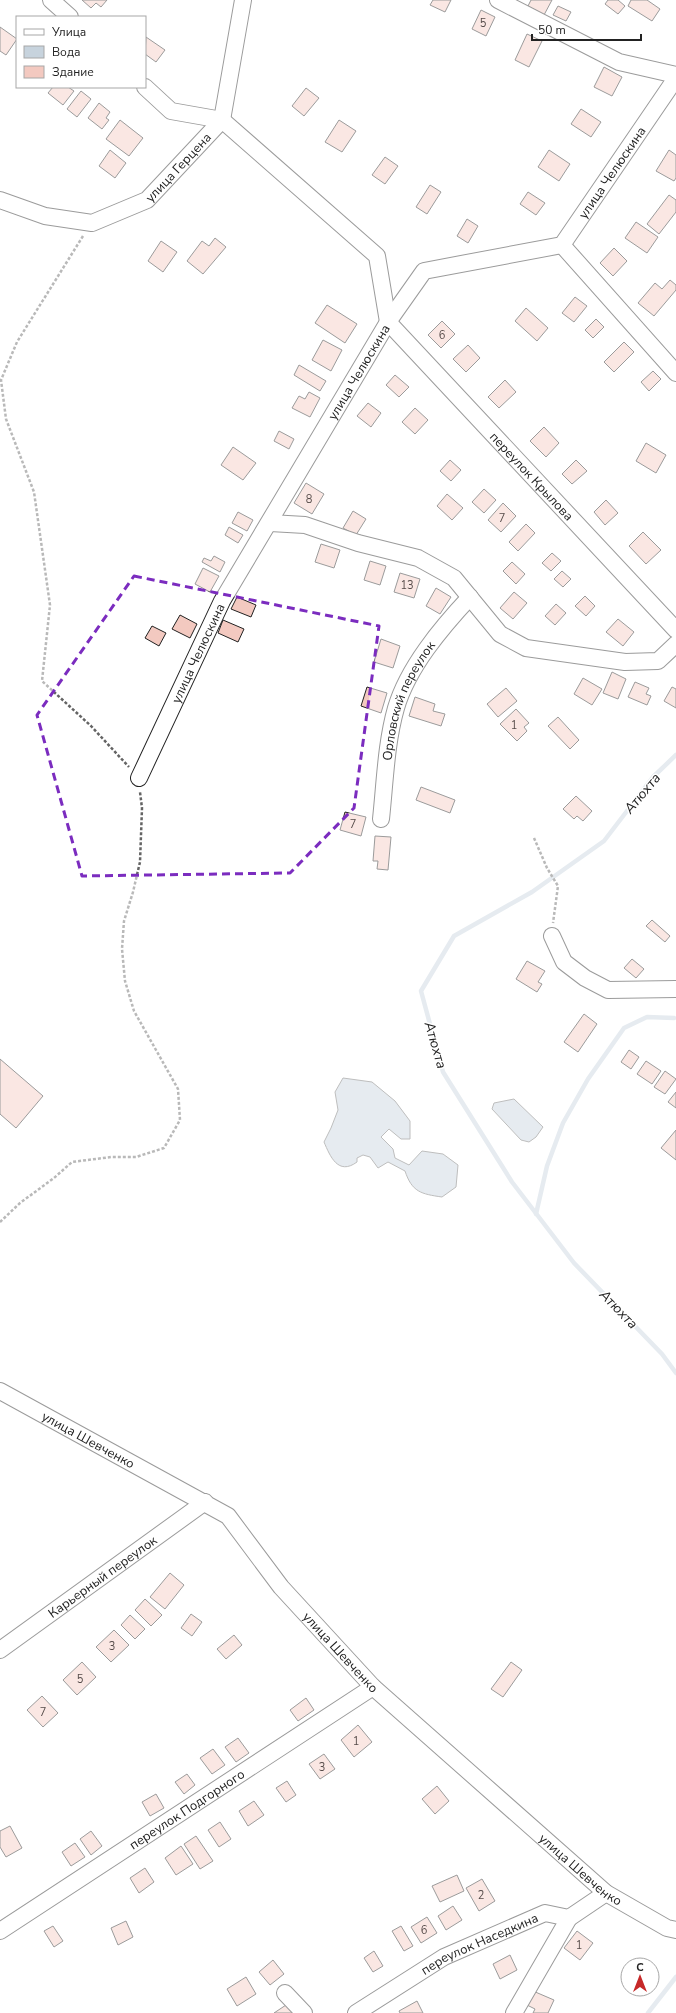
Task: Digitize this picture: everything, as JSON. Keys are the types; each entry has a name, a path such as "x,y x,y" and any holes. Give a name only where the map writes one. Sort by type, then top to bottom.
{"street":[{"path":"51,0 69,16"},
{"path":"243,0 222,120 377,256 388,322"},
{"path":"498,0 619,62 676,77"},
{"name":"улица Челюскина","path":"138,778 222,601 270,523 388,322 424,271 562,245 676,77"},
{"name":"улица Герцена","path":"146,88 171,111 222,120"},
{"name":"улица Герцена","path":"92,223 147,200 222,120"},
{"path":"0,200 45,216 92,223"},
{"path":"562,245 676,373"},
{"name":"переулок Крылова","path":"388,322 676,630"},
{"path":"270,523 305,525 358,543 418,558 454,578 500,634 526,648 626,662 658,661 676,644"},
{"name":"Орловский переулок","path":"381,819 389,747 396,707 412,673 438,632 470,597"},
{"path":"552,936 564,962 585,978 608,990 676,989"},
{"name":"улица Шевченко","path":"0,1391 205,1502 228,1516 281,1586 373,1687 606,1893 667,1928 676,1930"},
{"name":"Карьерный переулок","path":"0,1650 205,1502"},
{"name":"переулок Подгорного","path":"0,1931 373,1687"},
{"path":"514,2013 569,1918 606,1893"},
{"name":"переулок Наседкина","path":"356,2013 444,1957 545,1913 569,1918"},
{"path":"285,1993 304,2013"}],"path":[{"path":"0,1222 72,1162 111,1157 136,1157 164,1148 180,1120 178,1089 134,1011 125,981 122,949 124,921 134,892 140,862 142,808 138,778 91,726 42,682 50,605 34,492 6,419 0,380 17,342 92,223"},
{"path":"534,838 547,868 558,886 552,936"}],"highlighted area":[{"path":"134,576 379,626 354,808 290,873 82,876 37,715"}],"water":[{"path":"343,1078 372,1082 395,1101 410,1121 410,1139 401,1139 389,1129 381,1137 393,1149 395,1158 409,1165 422,1151 443,1154 458,1165 456,1187 442,1197 428,1195 414,1188 405,1171 388,1162 378,1168 370,1157 363,1155 357,1158 357,1162 350,1166 340,1166 332,1158 324,1142 338,1110 335,1092"},
{"path":"514,1099 543,1127 536,1137 529,1142 521,1140 492,1109 494,1103"}],"building":[{"path":"82,0 107,0 101,7 96,3 91,8"},
{"path":"433,0 451,0 445,12 430,5"},
{"path":"531,0 552,0 544,15 528,6"},
{"path":"608,0 618,0 625,6 618,14 605,4"},
{"path":"631,0 647,0 660,9 652,21 628,6"},
{"path":"558,6 571,12 566,21 553,15"},
{"path":"481,10 495,17 486,36 472,29"},
{"path":"0,27 16,38 16,40 6,55 0,51"},
{"path":"527,34 542,41 529,67 515,60"},
{"path":"146,37 165,50 156,62 146,55"},
{"path":"604,67 622,77 612,96 594,87"},
{"path":"52,88 70,88 74,91 63,105 48,93"},
{"path":"306,88 319,98 304,116 292,106"},
{"path":"81,91 91,99 77,117 67,109"},
{"path":"99,103 110,112 106,118 109,120 102,129 88,118"},
{"path":"581,109 601,122 591,137 571,124"},
{"path":"120,120 143,138 129,156 106,139"},
{"path":"339,120 356,131 342,152 325,142"},
{"path":"110,150 126,163 115,178 99,166"},
{"path":"549,150 570,164 559,181 538,167"},
{"path":"669,150 676,155 676,178 674,181 656,171"},
{"path":"385,157 398,166 385,184 372,175"},
{"path":"430,185 441,192 427,214 416,207"},
{"path":"528,192 545,203 536,215 520,204"},
{"path":"669,195 676,200 676,212 659,234 647,224"},
{"path":"467,219 478,226 468,243 457,236"},
{"path":"636,222 658,237 647,253 625,238"},
{"path":"215,238 226,247 203,274 187,261 202,241 209,246"},
{"path":"161,241 177,252 163,272 148,261"},
{"path":"614,248 627,261 613,276 600,263"},
{"path":"670,280 676,285 676,290 654,316 638,303 655,283 662,289"},
{"path":"575,297 587,306 574,322 562,313"},
{"path":"327,305 357,324 345,343 315,323"},
{"path":"526,308 548,328 537,341 515,321"},
{"path":"596,319 604,327 593,338 585,330"},
{"path":"442,321 455,334 441,348 428,335"},
{"path":"323,340 342,350 331,371 312,360"},
{"path":"624,342 634,352 614,372 604,362"},
{"path":"468,345 480,358 466,372 453,359"},
{"path":"299,365 326,381 320,391 294,375"},
{"path":"653,371 661,379 649,391 641,382"},
{"path":"395,375 409,387 399,397 386,385"},
{"path":"505,380 516,392 499,408 488,397"},
{"path":"309,392 320,398 310,417 292,408 299,396 305,399"},
{"path":"368,403 381,413 371,427 357,416"},
{"path":"415,408 428,420 415,434 402,422"},
{"path":"544,427 559,443 546,457 530,441"},
{"path":"279,431 294,439 289,449 274,441"},
{"path":"646,443 666,455 656,473 636,461"},
{"path":"233,447 256,463 243,480 221,465"},
{"path":"450,460 461,470 451,481 440,471"},
{"path":"576,460 587,471 572,484 562,474"},
{"path":"306,483 324,494 312,514 294,503"},
{"path":"484,489 496,500 484,513 472,502"},
{"path":"447,494 463,508 452,520 437,506"},
{"path":"606,500 618,513 605,525 594,512"},
{"path":"503,503 516,516 501,532 488,520"},
{"path":"353,511 366,519 356,535 343,528"},
{"path":"238,512 253,520 247,531 232,523"},
{"path":"526,524 535,533 518,551 509,542"},
{"path":"229,527 243,535 238,543 225,535"},
{"path":"643,532 661,550 646,564 629,546"},
{"path":"321,544 340,550 334,568 315,562"},
{"path":"552,553 561,561 551,571 542,563"},
{"path":"214,556 225,562 220,572 202,562 204,558 211,561"},
{"path":"370,561 386,566 380,585 364,580"},
{"path":"512,562 525,574 516,584 503,571"},
{"path":"203,568 219,576 210,592 195,584"},
{"path":"562,571 571,579 563,587 554,579"},
{"path":"400,573 420,579 414,598 394,592"},
{"path":"436,588 451,597 440,614 426,606"},
{"path":"514,592 527,603 513,619 500,608"},
{"path":"585,596 595,606 586,616 575,606"},
{"path":"237,597 256,605 251,617 231,609"},
{"path":"556,604 566,613 555,625 545,616"},
{"path":"180,615 197,624 190,638 172,629"},
{"path":"618,619 634,632 623,646 606,632"},
{"path":"223,620 244,629 238,642 218,633"},
{"path":"152,626 166,633 159,646 145,638"},
{"path":"381,639 400,646 393,668 374,662"},
{"path":"612,672 626,679 618,699 603,693"},
{"path":"583,678 602,689 592,705 574,694"},
{"path":"635,682 649,688 646,694 651,696 647,705 628,697"},
{"path":"367,687 387,693 381,713 361,706"},
{"path":"672,687 676,689 676,708 664,701"},
{"path":"506,688 517,701 498,717 487,704"},
{"path":"415,697 435,704 433,711 445,714 441,726 409,716"},
{"path":"516,709 529,723 524,727 527,731 517,741 500,724"},
{"path":"558,717 579,740 570,749 548,726"},
{"path":"421,787 455,800 450,813 416,800"},
{"path":"576,796 592,811 583,821 577,816 574,819 563,809"},
{"path":"345,812 366,817 361,836 340,830"},
{"path":"375,836 391,837 388,870 377,869 378,861 373,861"},
{"path":"652,920 670,936 665,942 646,926"},
{"path":"632,959 644,969 636,978 624,968"},
{"path":"527,961 545,971 538,982 542,984 537,992 516,979"},
{"path":"584,1014 597,1024 578,1052 564,1042"},
{"path":"629,1050 639,1057 631,1069 621,1062"},
{"path":"0,1059 43,1096 16,1128 0,1114"},
{"path":"646,1061 661,1071 652,1084 637,1074"},
{"path":"665,1071 676,1079 665,1094 654,1087"},
{"path":"676,1092 676,1108 668,1102"},
{"path":"676,1130 676,1160 661,1148"},
{"path":"170,1573 184,1585 165,1609 150,1597"},
{"path":"145,1599 162,1615 151,1626 135,1610"},
{"path":"191,1614 202,1622 192,1636 181,1628"},
{"path":"130,1615 145,1629 135,1639 121,1625"},
{"path":"114,1630 129,1645 111,1662 96,1647"},
{"path":"234,1635 242,1645 226,1659 217,1649"},
{"path":"82,1662 96,1677 77,1695 63,1680"},
{"path":"511,1662 522,1670 503,1697 491,1689"},
{"path":"42,1696 58,1713 43,1727 27,1710"},
{"path":"306,1698 314,1710 298,1721 290,1710"},
{"path":"358,1725 372,1742 354,1757 341,1740"},
{"path":"238,1738 249,1753 236,1762 225,1747"},
{"path":"213,1749 225,1765 212,1774 200,1758"},
{"path":"324,1754 335,1769 320,1779 309,1764"},
{"path":"187,1774 195,1785 184,1794 175,1782"},
{"path":"287,1781 296,1795 286,1802 276,1788"},
{"path":"437,1786 449,1801 435,1814 422,1799"},
{"path":"156,1794 164,1808 150,1816 142,1802"},
{"path":"254,1801 264,1815 248,1826 239,1811"},
{"path":"220,1822 231,1839 219,1847 208,1830"},
{"path":"10,1826 22,1848 6,1857 0,1847 0,1831"},
{"path":"91,1831 102,1846 91,1855 80,1839"},
{"path":"196,1836 213,1861 200,1869 184,1844"},
{"path":"75,1843 85,1857 71,1866 62,1852"},
{"path":"181,1846 193,1864 176,1875 165,1858"},
{"path":"145,1868 154,1882 139,1893 130,1878"},
{"path":"457,1875 464,1891 440,1902 432,1886"},
{"path":"482,1879 495,1901 479,1911 466,1888"},
{"path":"453,1906 462,1920 446,1930 438,1916"},
{"path":"427,1917 437,1933 421,1943 411,1927"},
{"path":"126,1921 133,1937 118,1945 111,1928"},
{"path":"53,1926 63,1941 54,1947 44,1931"},
{"path":"401,1926 413,1946 404,1951 392,1931"},
{"path":"577,1931 593,1943 580,1960 564,1948"},
{"path":"374,1951 383,1966 373,1972 364,1958"},
{"path":"510,1955 517,1970 500,1979 493,1964"},
{"path":"273,1960 284,1974 270,1985 259,1972"},
{"path":"246,1977 256,1994 237,2006 227,1989"},
{"path":"533,1991 554,2000 548,2013 533,2013 535,2009 527,2005"},
{"path":"417,2001 423,2013 400,2013 399,2011"},
{"path":"289,2003 295,2013 274,2013"}],"waterway":[{"name":"Атюхта","path":"676,755 653,777 604,841 532,892 454,936 421,991 443,1072 512,1182 574,1263 662,1354 676,1373"},
{"path":"536,1214 547,1166 563,1123 588,1079 624,1028 647,1017 674,1018"},
{"name":"Атюхта","path":"648,2013 676,1977"}]}
